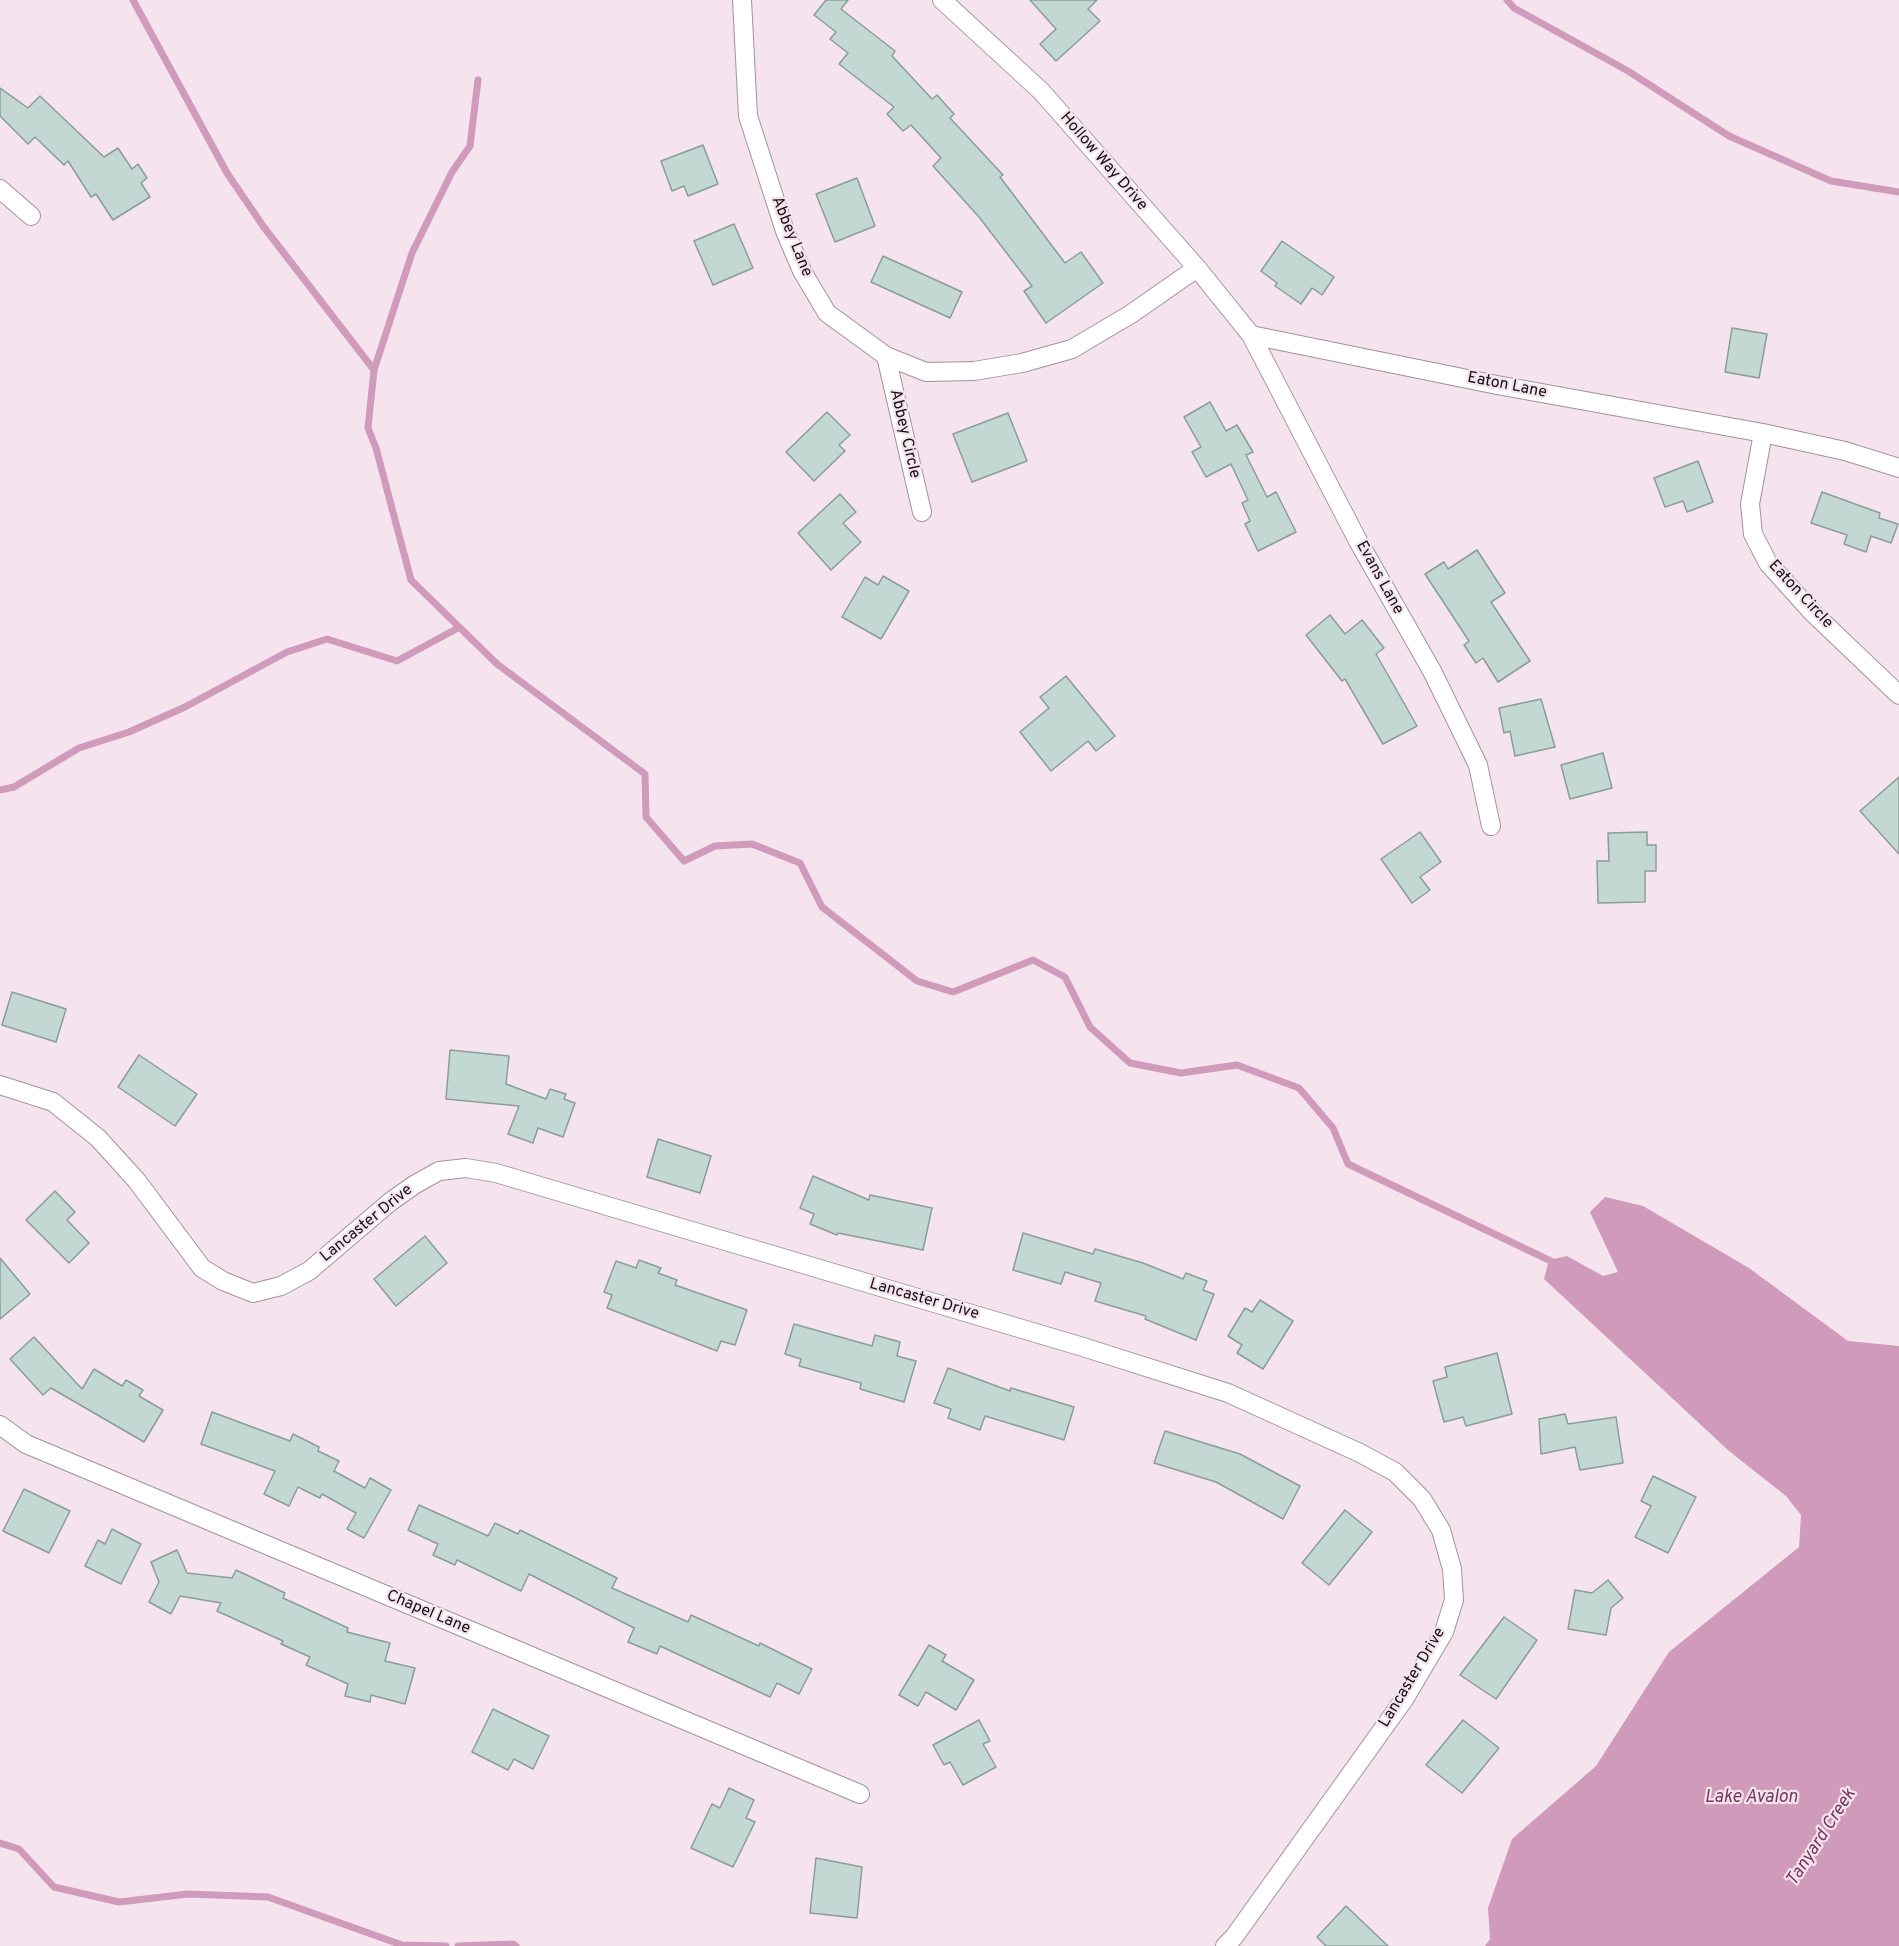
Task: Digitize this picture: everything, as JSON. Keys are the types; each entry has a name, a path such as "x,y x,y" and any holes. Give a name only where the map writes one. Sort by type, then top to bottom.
{"street":[{"name":"Abbey Lane","path":"742,0 743,67 748,116 784,231 802,271 827,313 886,356 926,372 974,371 1022,363 1072,349 1131,314 1197,268"},
{"name":"Hollow Way Drive","path":"942,0 1041,91 1197,268 1251,335"},
{"path":"0,189 31,216"},
{"name":"Eaton Lane","path":"1251,335 1497,385 1763,433"},
{"name":"Evans Lane","path":"1251,335 1357,539 1432,671 1478,765 1491,826"},
{"name":"Abbey Circle","path":"886,356 922,512"},
{"path":"1763,433 1845,451 1899,468"},
{"name":"Eaton Circle","path":"1763,433 1750,504 1753,534 1768,563 1812,612 1899,695"},
{"name":"Lancaster Drive","path":"0,1084 53,1101 98,1138 137,1181 202,1268 223,1281 254,1293 280,1286 309,1271 390,1202 414,1185 439,1171 466,1168 496,1173 1083,1347 1228,1393 1360,1453 1395,1472 1422,1499 1441,1530 1452,1569 1454,1600 1444,1632 1405,1698 1234,1937 1225,1946"},
{"name":"Chapel Lane","path":"0,1425 26,1444 860,1794"}],"water":[{"name":"Lake Avalon","path":"1605,1197 1643,1206 1749,1268 1848,1341 1899,1346 1899,1946 1485,1946 1490,1939 1488,1908 1512,1839 1596,1766 1669,1652 1799,1547 1801,1515 1786,1496 1729,1451 1544,1279 1549,1260 1567,1256 1603,1276 1618,1272 1590,1212"}],"building":[{"path":"826,0 848,0 841,9 895,51 892,56 932,99 937,95 954,114 950,118 1003,175 1000,177 1065,263 1081,252 1103,283 1046,323 1024,291 1032,286 979,217 933,166 941,158 911,125 903,131 887,114 894,107 839,64 848,53 830,39 836,32 814,15"},
{"path":"1030,0 1097,0 1088,9 1100,21 1056,61 1040,44 1056,29"},
{"path":"0,88 28,108 40,96 104,157 118,148 132,169 138,164 147,178 141,183 150,197 113,220 96,194 91,197 68,161 64,165 35,137 28,144 0,116"},
{"path":"703,145 718,184 688,196 684,186 672,191 661,161"},
{"path":"857,178 875,226 835,242 816,194"},
{"path":"734,224 753,268 713,285 694,241"},
{"path":"1282,241 1334,277 1322,295 1312,288 1301,304 1275,286 1277,283 1261,271"},
{"path":"883,256 962,292 950,318 871,282"},
{"path":"1732,328 1767,334 1759,378 1725,372"},
{"path":"1210,402 1226,431 1237,425 1253,452 1246,455 1267,497 1276,492 1296,532 1258,551 1245,524 1250,521 1242,503 1248,500 1231,464 1206,477 1192,452 1201,447 1184,417"},
{"path":"827,412 850,435 839,445 845,451 814,481 786,452"},
{"path":"1008,413 1027,461 972,482 953,434"},
{"path":"1698,461 1713,502 1687,512 1683,501 1665,507 1654,478"},
{"path":"1822,492 1880,513 1879,518 1898,524 1891,543 1871,536 1866,552 1844,544 1847,535 1811,523"},
{"path":"840,494 856,512 843,523 861,542 831,570 798,533"},
{"path":"1477,550 1505,593 1491,602 1530,661 1498,682 1483,658 1476,663 1464,645 1469,641 1425,574 1444,562 1448,569"},
{"path":"883,576 909,591 881,639 842,617 865,577 878,585"},
{"path":"1330,615 1345,634 1362,620 1384,648 1376,654 1417,726 1383,744 1345,679 1342,681 1306,635"},
{"path":"1066,676 1115,736 1096,751 1088,741 1051,771 1020,732 1049,708 1040,697"},
{"path":"1541,699 1555,747 1515,756 1510,731 1504,733 1499,708"},
{"path":"1603,753 1612,788 1570,799 1561,765"},
{"path":"1899,777 1899,854 1860,811"},
{"path":"1420,832 1441,862 1420,877 1430,890 1412,903 1381,859"},
{"path":"1647,832 1647,845 1656,845 1656,871 1645,871 1645,902 1598,903 1597,861 1609,861 1608,833"},
{"path":"12,992 66,1009 56,1042 2,1025"},
{"path":"450,1050 509,1056 506,1084 546,1099 550,1089 566,1094 564,1099 575,1103 563,1137 538,1128 533,1143 508,1134 519,1106 446,1099"},
{"path":"139,1055 197,1094 175,1126 118,1087"},
{"path":"658,1139 711,1156 700,1193 647,1177"},
{"path":"813,1176 869,1200 870,1195 932,1208 923,1250 838,1233 837,1235 810,1224 814,1214 800,1208"},
{"path":"55,1191 75,1212 67,1220 89,1243 69,1263 26,1220"},
{"path":"1023,1233 1093,1254 1095,1249 1143,1263 1183,1279 1186,1273 1207,1281 1203,1290 1214,1294 1196,1340 1145,1319 1146,1316 1095,1301 1101,1283 1065,1272 1061,1284 1013,1270"},
{"path":"425,1236 447,1263 396,1306 374,1279"},
{"path":"0,1258 30,1294 0,1319"},
{"path":"639,1260 661,1268 658,1273 677,1280 675,1285 747,1310 735,1345 721,1341 717,1351 607,1308 612,1295 604,1292 616,1261 636,1268"},
{"path":"1260,1300 1293,1321 1263,1369 1237,1353 1242,1345 1228,1336 1245,1308 1252,1312"},
{"path":"794,1324 872,1346 875,1335 900,1342 897,1356 916,1361 904,1402 860,1389 861,1383 799,1366 801,1359 785,1354"},
{"path":"34,1337 82,1389 94,1369 122,1386 126,1380 143,1390 139,1396 163,1410 144,1442 51,1388 43,1395 10,1359"},
{"path":"1497,1353 1512,1414 1466,1426 1463,1417 1444,1422 1433,1381 1447,1377 1445,1367"},
{"path":"948,1368 1010,1391 1011,1388 1074,1407 1064,1440 985,1416 980,1430 948,1418 951,1409 934,1403"},
{"path":"212,1412 290,1441 293,1434 319,1447 318,1451 339,1461 334,1471 365,1488 370,1478 391,1490 364,1538 347,1529 356,1513 322,1494 320,1498 298,1487 289,1506 264,1494 275,1471 201,1444"},
{"path":"1565,1414 1568,1424 1616,1417 1623,1463 1580,1470 1575,1447 1541,1454 1539,1419"},
{"path":"1165,1431 1240,1454 1300,1486 1283,1519 1216,1482 1154,1463"},
{"path":"1653,1476 1696,1497 1668,1553 1635,1537 1651,1506 1641,1501"},
{"path":"24,1489 70,1511 49,1553 3,1531"},
{"path":"419,1505 488,1536 495,1523 518,1534 520,1530 617,1578 612,1588 688,1622 691,1615 759,1646 760,1643 812,1669 799,1694 777,1683 770,1697 660,1646 657,1654 628,1642 634,1628 529,1574 521,1591 457,1560 455,1565 433,1555 438,1544 408,1530"},
{"path":"1345,1510 1372,1532 1329,1585 1302,1563"},
{"path":"112,1529 141,1544 121,1584 85,1566 98,1540 105,1544"},
{"path":"177,1550 187,1573 232,1578 236,1570 285,1593 283,1598 348,1628 347,1632 390,1643 385,1661 415,1668 405,1704 371,1695 370,1702 345,1696 348,1684 306,1665 310,1657 281,1644 283,1641 217,1611 221,1603 180,1596 171,1614 149,1602 159,1582 151,1562"},
{"path":"1608,1580 1623,1598 1611,1608 1606,1635 1568,1629 1575,1590 1592,1593"},
{"path":"1504,1617 1537,1640 1496,1699 1460,1675"},
{"path":"929,1645 946,1655 942,1661 974,1680 956,1710 926,1692 918,1706 899,1695"},
{"path":"493,1709 549,1736 533,1769 514,1759 508,1770 472,1752"},
{"path":"979,1720 990,1741 983,1744 996,1767 963,1785 950,1762 944,1765 933,1745"},
{"path":"1463,1720 1499,1748 1462,1793 1426,1765"},
{"path":"729,1788 754,1800 746,1818 755,1822 733,1867 691,1848 712,1804 720,1808"},
{"path":"816,1858 862,1867 857,1918 810,1913"},
{"path":"1346,1906 1388,1946 1326,1946 1317,1937"}],"waterway":[{"path":"133,0 227,173 263,226 374,370 368,428 376,448 411,580 497,664 645,774 646,817 684,861 715,846 752,844 800,863 822,907 917,981 953,992 1033,960 1065,977 1090,1027 1130,1063 1181,1073 1237,1065 1299,1088 1333,1128 1348,1164 1555,1263"},
{"path":"1507,0 1514,8 1628,71 1729,136 1831,181 1899,192"},
{"path":"374,370 412,253 452,172 470,146 478,80"},
{"path":"0,790 14,787 79,748 129,732 185,707 287,652 327,639 397,661 458,628"},
{"path":"0,1843 19,1849 54,1887 119,1902 188,1894 268,1897 402,1945 446,1946"},
{"path":"458,1946 513,1944 516,1946"}],"water label":[{"name":"Tanyard Creek","path":"1822,1838"}]}
